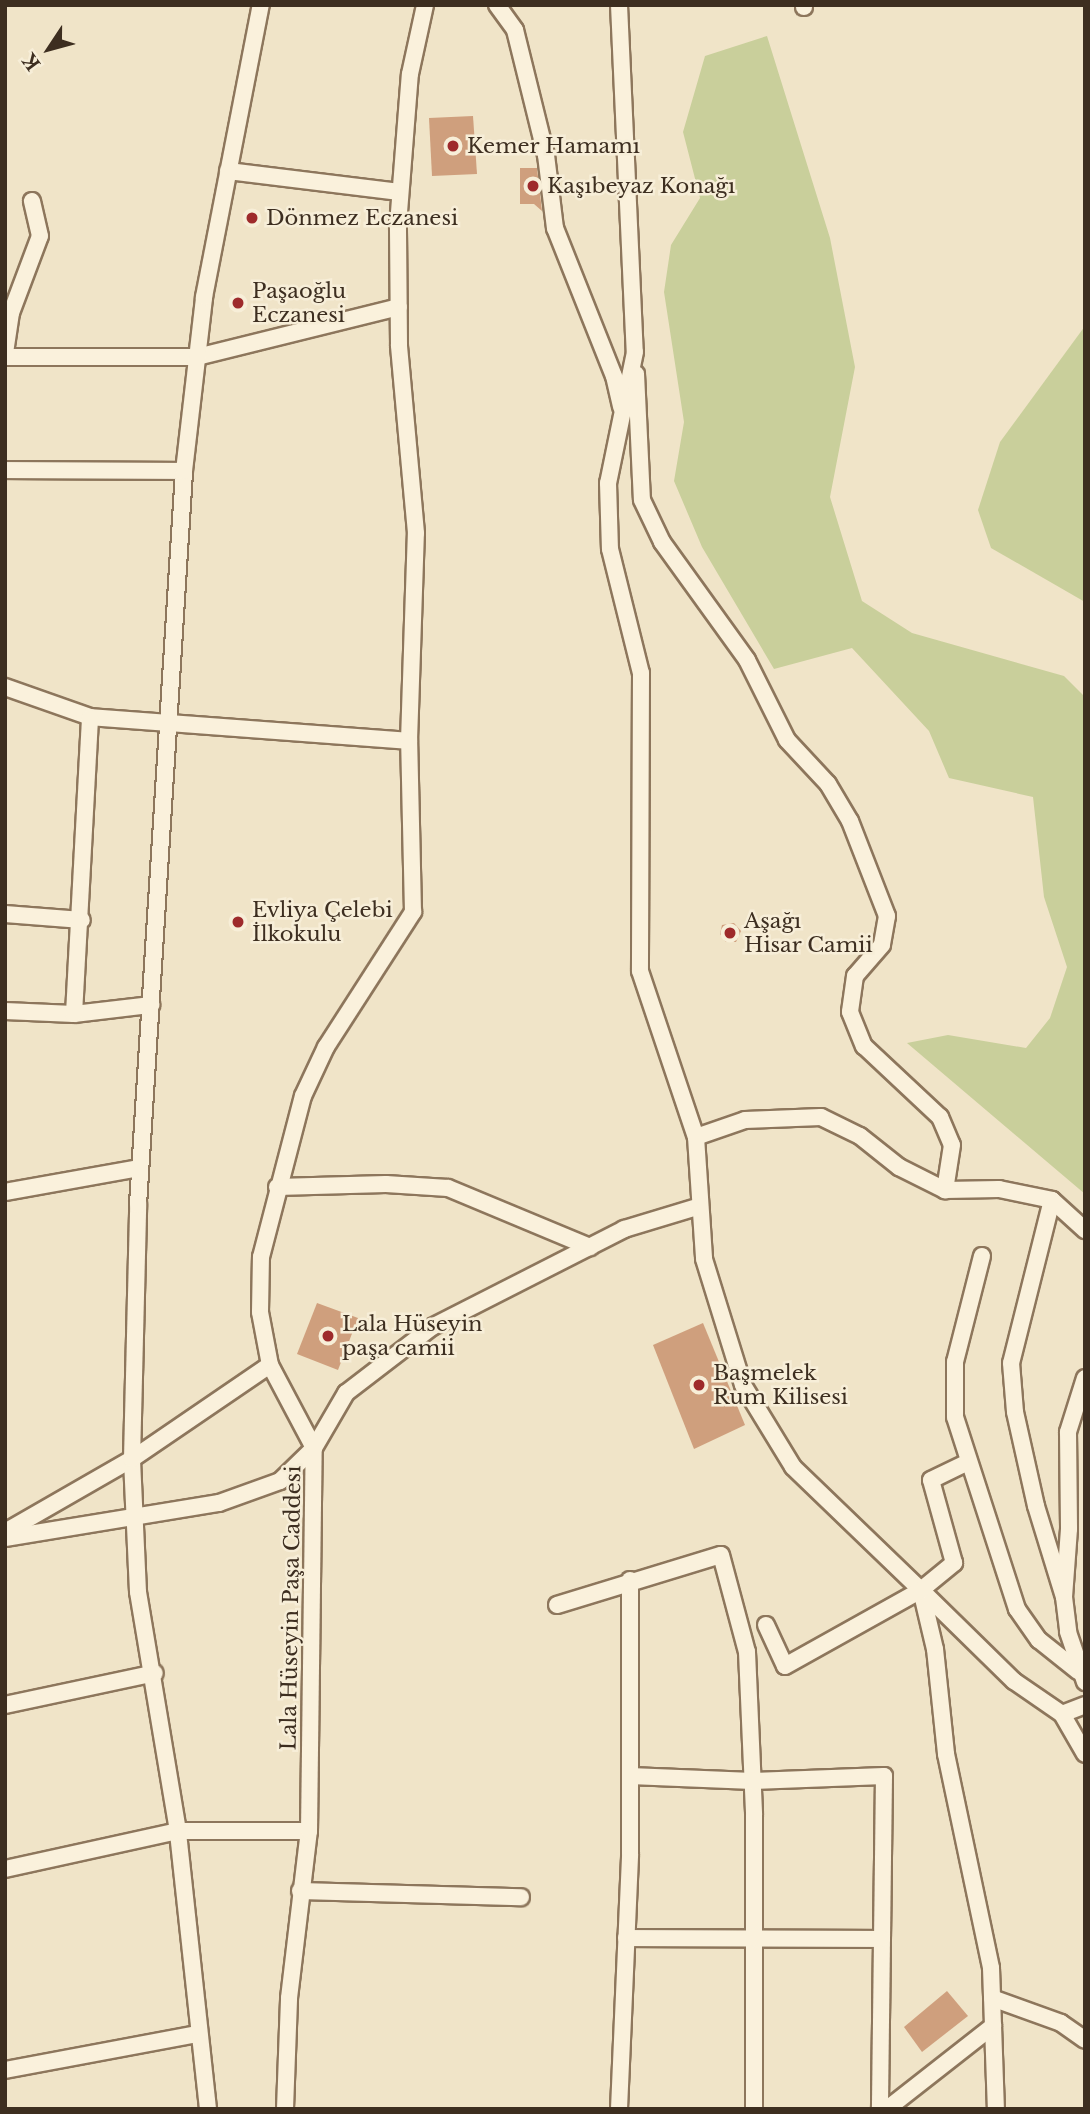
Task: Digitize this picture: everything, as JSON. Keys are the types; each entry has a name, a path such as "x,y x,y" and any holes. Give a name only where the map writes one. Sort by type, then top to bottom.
{"street":[{"path":"208,2109 197,2034 177,1831 155,1673 138,1592 138,1518 132,1459 140,1168 171,722 184,471 197,357 228,171 261,5"},
{"path":"5,1538 219,1503 280,1481 314,1448 270,1365 260,1312 261,1257 303,1096 326,1047 413,912 409,741 416,533 399,307 400,192 410,74 425,5"},
{"path":"496,5 516,30 545,155 555,228 614,376 622,411"},
{"path":"619,5 642,500 662,542 747,660 788,740 828,784 850,821 887,916 882,945 855,976 850,1012 864,1046 940,1117 952,1145 945,1190"},
{"path":"228,171 400,192"},
{"path":"32,201 40,236 11,313 5,355 197,357 399,307"},
{"path":"635,352 608,483 610,549 640,673 640,971 696,1137 704,1259 743,1385 793,1467 1014,1681 1062,1714 1085,1754"},
{"path":"5,470 184,471"},
{"path":"5,687 90,717 409,741"},
{"path":"74,1014 82,920 79,862 90,717"},
{"path":"5,914 82,920"},
{"path":"5,1011 74,1014 151,1005"},
{"path":"696,1137 745,1120 821,1117 860,1136 899,1167 945,1190 999,1189 1052,1200 1085,1230"},
{"path":"5,1192 140,1168"},
{"path":"278,1187 386,1184 448,1188 590,1247"},
{"path":"1052,1200 1011,1363 1015,1412 1033,1492 1064,1597 1081,1676"},
{"name":"Lala Hüseyin Paşa Caddesi","path":"285,2109 300,1891 309,1830 314,1448 346,1392 432,1327 624,1229 700,1206"},
{"path":"982,1256 955,1362 955,1416 1017,1609 1039,1640 1081,1676"},
{"path":"5,1532 132,1459 270,1365"},
{"path":"1064,1597 1069,1529 1068,1432 1085,1378"},
{"path":"766,1625 785,1666 921,1590 954,1563 931,1480 968,1462"},
{"path":"557,1605 631,1580 721,1555 747,1652 753,1781 754,2109"},
{"path":"619,2109 630,1776 631,1580"},
{"path":"921,1590 934,1649 946,1754 991,1968 996,2109"},
{"path":"5,1705 155,1673"},
{"path":"1062,1714 1085,1705"},
{"path":"630,1776 753,1781 884,1776 880,2109"},
{"path":"5,1870 177,1831 309,1830"},
{"path":"300,1891 521,1897"},
{"path":"626,1938 754,1941 882,1938"},
{"path":"992,1998 1061,2023 1085,2040"},
{"path":"887,2109 993,2026"},
{"path":"5,2070 197,2034"}],"green space":[{"path":"767,36 830,238 855,367 830,497 862,601 912,633 1064,676 1085,697 1085,1194 907,1043 948,1035 1026,1048 1050,1018 1067,967 1044,897 1033,797 949,778 929,731 852,648 774,669 702,547 674,481 684,422 664,292 671,245 700,198 683,132 705,56"},
{"path":"1085,326 1085,602 991,548 978,510 1000,442"}],"building":[{"name":"Kemer Hamamı","path":"473,116 477,174 432,176 429,118"},
{"name":"Kaşıbeyaz Konağı","path":"520,168 537,168 542,211 534,204 520,204"},
{"name":"Aşağı Hisar Camii","path":"734,923 741,931 736,942 726,942 720,934 722,925"},
{"name":"Lala Hüseyin paşa camii","path":"317,1303 358,1318 338,1370 297,1354"},
{"name":"Başmelek Rum Kilisesi","path":"703,1323 745,1425 694,1449 653,1345"},
{"path":"947,1991 968,2016 922,2052 904,2027"}],"place":[{"name":"Kemer Hamamı","path":"453,146"},
{"name":"Kaşıbeyaz Konağı","path":"533,186"},
{"name":"Dönmez Eczanesi","path":"252,218"},
{"name":"Paşaoğlu Eczanesi","path":"238,303"},
{"name":"Evliya Çelebi İlkokulu","path":"238,922"},
{"name":"Aşağı Hisar Camii","path":"730,933"},
{"name":"Lala Hüseyin paşa camii","path":"328,1336"},
{"name":"Başmelek Rum Kilisesi","path":"699,1385"}]}
